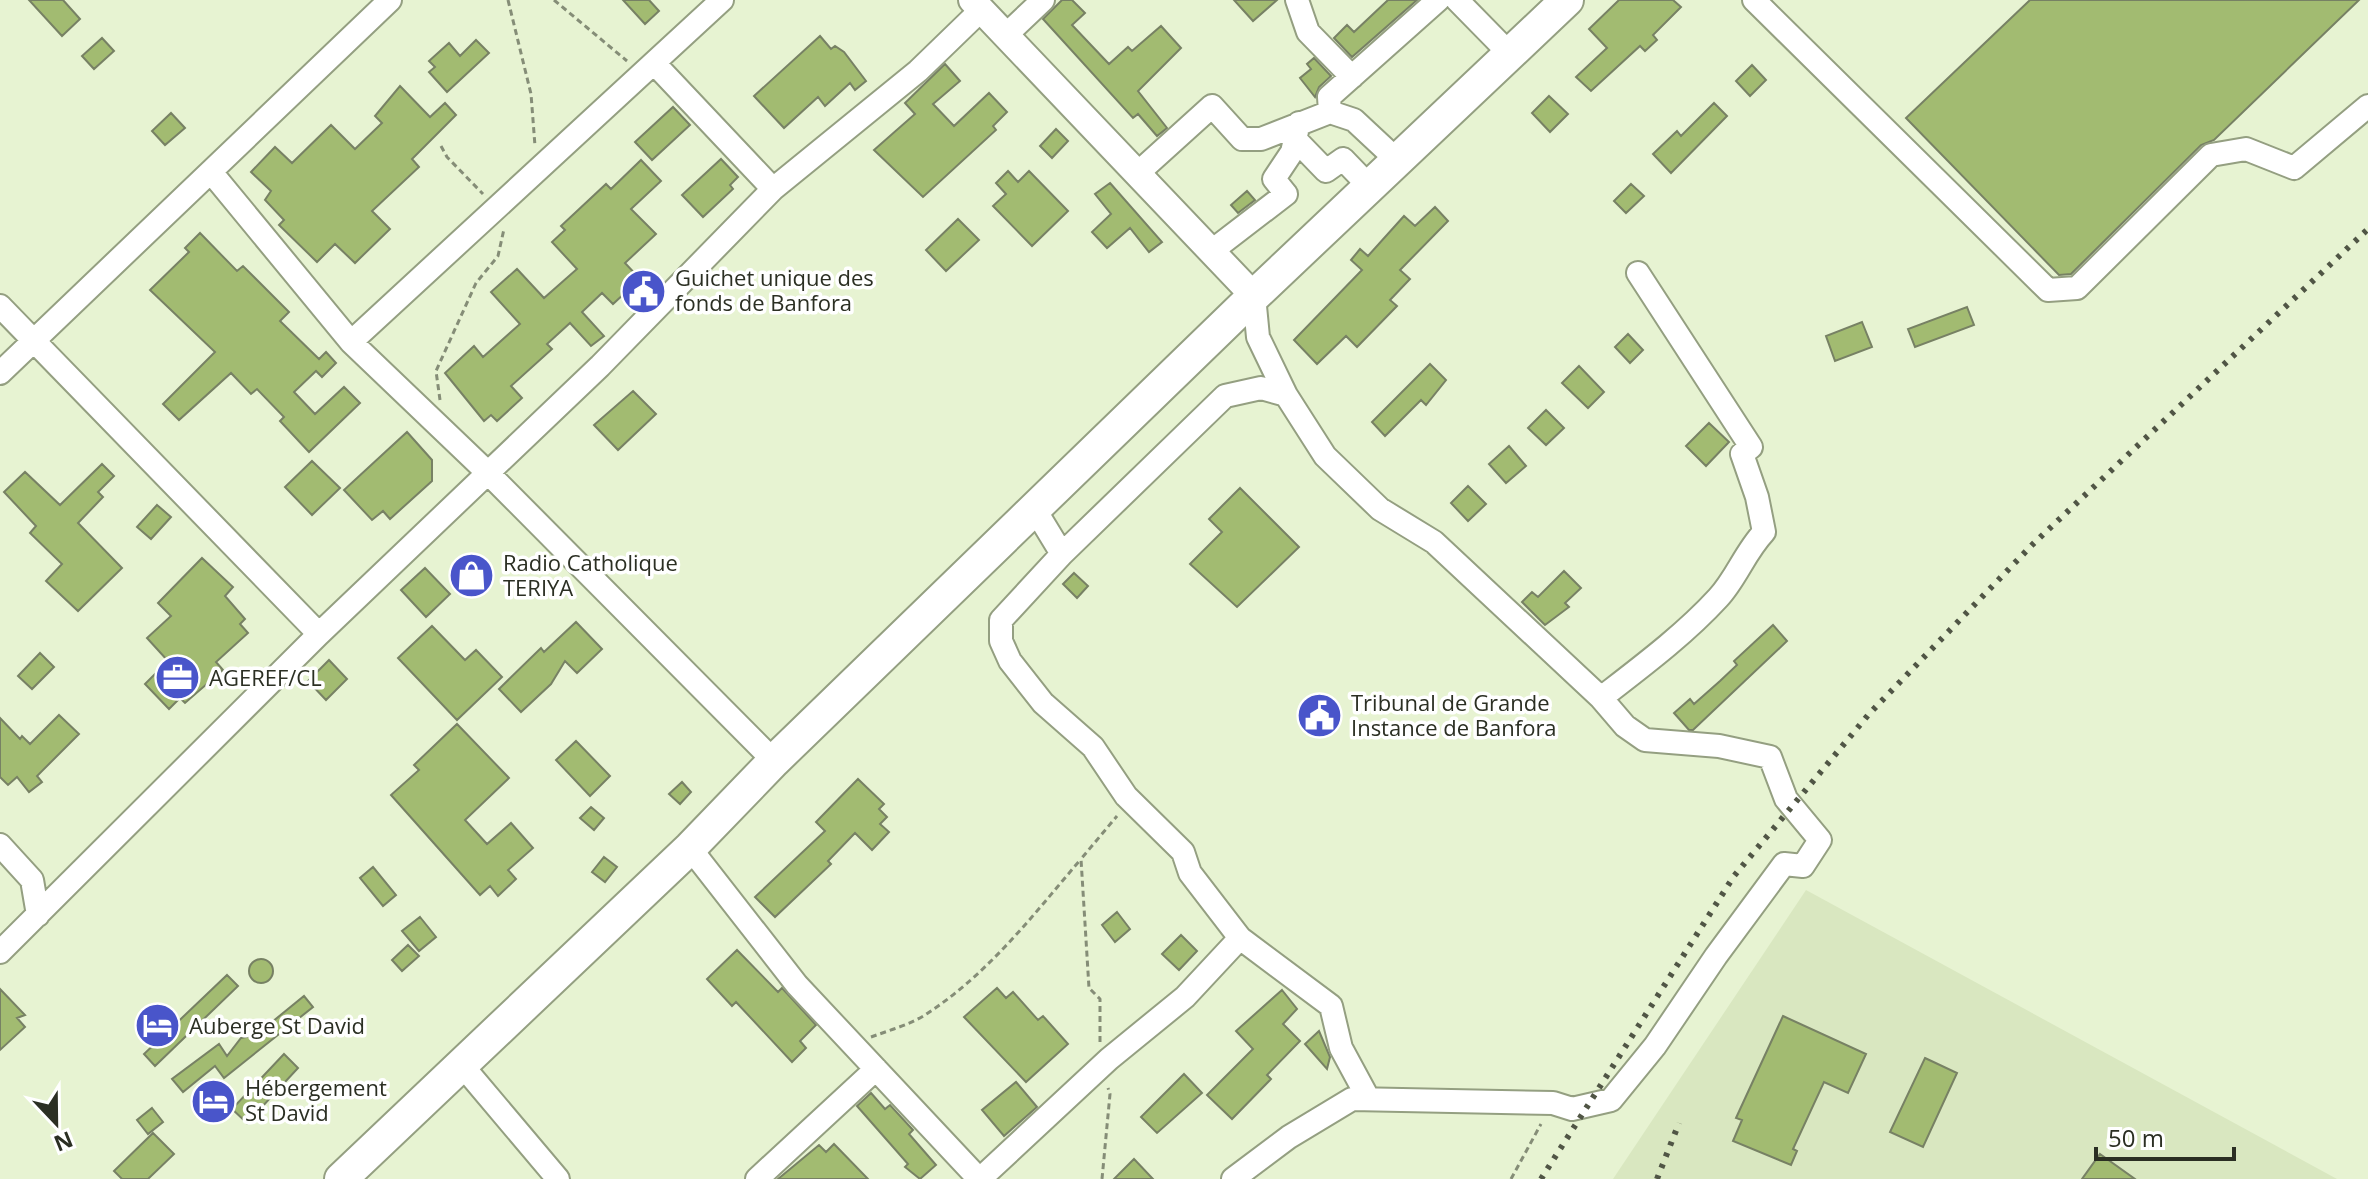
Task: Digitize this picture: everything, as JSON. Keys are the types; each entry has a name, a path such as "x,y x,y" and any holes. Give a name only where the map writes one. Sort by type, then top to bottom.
{"highway":[{"path":"341,1179 690,848 774,761 1254,296 1567,0"}],"main road":[{"path":"976,5 1139,172 1254,296"}],"street":[{"path":"0,373 390,0"},
{"path":"351,342 722,0"},
{"path":"1007,34 1043,0"},
{"path":"1297,0 1308,32 1352,77"},
{"path":"1330,112 1329,97 1438,0"},
{"path":"1457,0 1510,54"},
{"path":"1754,0 2048,290 2077,288 2211,155 2246,149 2294,168 2368,106"},
{"path":"0,952 319,634 600,366 773,189 918,71 976,5"},
{"path":"648,69 773,189"},
{"path":"1139,172 1212,106 1242,139 1261,139 1297,131 1330,112 1354,120 1399,162"},
{"path":"1297,131 1326,171 1343,159 1371,188"},
{"path":"1213,250 1286,194 1274,179 1292,152 1297,131"},
{"path":"211,172 351,342 487,472 774,761"},
{"path":"1601,698 1654,657 1720,596 1745,552 1764,532 1757,497 1742,454 1751,447 1638,273"},
{"path":"1233,1179 1352,1099 1553,1103 1572,1109 1611,1100 1655,1046 1784,864 1803,866 1820,840 1786,799 1770,757 1719,746 1645,740 1625,726 1601,698 1434,542 1380,509 1325,456 1286,395 1258,337 1254,296"},
{"path":"0,306 319,634"},
{"path":"1286,395 1261,388 1225,396 1062,554 1001,620 1001,641 1010,661 1043,703 1093,747 1123,792 1183,852 1190,873 1240,938 1331,1006 1341,1048 1368,1098"},
{"path":"1034,508 1062,554"},
{"path":"0,845 32,880 38,915"},
{"path":"690,848 797,985 979,1179 1100,1068 1185,997 1240,938"},
{"path":"461,1064 558,1179"},
{"path":"757,1179 876,1069"}],"path":[{"path":"508,0 531,94 534,174"},
{"path":"554,0 648,69"},
{"path":"436,423 441,396 436,371 476,283 498,256 502,202 447,157 441,146"},
{"path":"853,1045 926,1015 1025,929 1119,813 1123,792"},
{"path":"1081,859 1089,988 1100,999 1100,1068 1110,1094 1102,1179"},
{"path":"1511,1179 1553,1103"}],"shaded area":[{"path":"1806,890 2337,1179 1613,1179"}],"building":[{"path":"29,0 63,0 80,19 62,36"},
{"path":"623,0 649,0 659,11 645,24"},
{"path":"1062,0 1072,0 1085,13 1072,25 1109,64 1128,47 1132,51 1161,26 1181,48 1138,91 1167,128 1157,136 1138,114 1133,118 1043,19"},
{"path":"1234,0 1277,0 1253,21"},
{"path":"1388,0 1417,0 1352,57 1334,38 1347,25 1354,32"},
{"path":"1619,0 1673,0 1681,7 1653,35 1657,40 1645,51 1640,46 1591,91 1576,77 1607,48 1589,29"},
{"path":"2030,0 2359,0 2214,140 2201,145 2071,274 2059,275 1906,118"},
{"path":"820,36 831,49 835,46 844,52 866,81 855,90 850,83 825,106 818,97 784,128 754,96"},
{"path":"102,38 114,51 94,69 82,56"},
{"path":"476,40 489,53 447,92 429,72 435,67 429,61 449,43 460,56"},
{"path":"1314,58 1331,76 1319,87 1315,97 1300,78 1311,69 1307,64"},
{"path":"945,64 960,81 933,104 954,126 989,93 1007,112 993,126 996,130 923,197 874,150 915,114 905,103"},
{"path":"1752,65 1766,80 1750,96 1736,81"},
{"path":"400,86 430,117 445,103 456,115 412,159 419,167 372,211 390,229 355,263 335,244 317,262 279,225 284,220 265,200 271,191 251,172 275,147 292,163 331,125 355,149 382,123 375,116"},
{"path":"1549,96 1568,114 1550,132 1532,113"},
{"path":"1714,103 1727,116 1671,173 1653,154 1677,131 1681,136"},
{"path":"673,107 690,125 652,160 635,142"},
{"path":"171,113 185,128 165,145 152,131"},
{"path":"1056,129 1068,141 1052,158 1040,146"},
{"path":"721,159 738,177 730,185 733,189 703,217 682,195"},
{"path":"641,160 661,181 631,209 656,234 625,263 640,279 613,304 602,293 582,312 604,336 591,346 570,323 547,344 552,349 511,386 522,398 497,421 491,415 484,421 445,373 474,346 483,357 520,324 491,292 517,269 544,298 577,269 552,242 565,230 561,226 606,184 611,189"},
{"path":"1008,171 1018,182 1029,171 1068,211 1032,246 993,206 1006,194 996,183"},
{"path":"1110,183 1162,242 1149,252 1130,228 1107,248 1092,232 1111,214 1095,194"},
{"path":"1631,184 1644,196 1626,213 1614,201"},
{"path":"1247,191 1255,200 1238,213 1231,205"},
{"path":"1435,207 1448,221 1400,270 1410,279 1390,300 1397,306 1357,347 1346,336 1317,364 1294,340 1362,270 1351,260 1360,249 1368,256 1404,216 1415,226"},
{"path":"958,219 979,240 946,271 926,250"},
{"path":"200,233 237,271 243,266 289,312 280,321 319,359 326,352 336,363 322,377 316,371 294,392 315,414 344,387 360,403 309,452 280,421 284,417 257,389 251,394 231,373 179,420 163,404 215,352 150,290 189,252 185,248"},
{"path":"1967,307 1974,325 1915,347 1908,329"},
{"path":"1862,322 1872,347 1835,361 1826,336"},
{"path":"1628,334 1643,350 1630,363 1615,347"},
{"path":"1430,364 1446,380 1426,405 1421,400 1385,436 1372,422"},
{"path":"1579,366 1604,392 1588,408 1562,383"},
{"path":"633,391 656,414 618,450 594,425"},
{"path":"1546,410 1564,428 1546,445 1528,428"},
{"path":"1709,423 1729,442 1706,466 1686,446"},
{"path":"407,432 432,460 432,481 390,519 383,511 372,520 344,490"},
{"path":"1509,446 1526,466 1506,483 1489,464"},
{"path":"312,461 340,488 312,515 285,487"},
{"path":"102,464 114,476 98,492 103,497 78,523 122,568 78,611 46,581 62,564 30,533 36,526 4,492 25,472 60,505"},
{"path":"1468,486 1486,504 1468,521 1451,503"},
{"path":"1240,488 1299,547 1237,607 1190,564 1222,532 1209,519"},
{"path":"157,505 171,517 151,539 137,527"},
{"path":"202,558 233,587 225,596 245,619 240,624 248,633 216,662 223,670 185,703 180,698 169,709 145,684 168,661 147,638 171,616 158,603"},
{"path":"425,568 450,594 426,617 401,590"},
{"path":"1564,571 1581,588 1565,603 1569,607 1545,625 1522,602 1532,592 1538,597"},
{"path":"1074,573 1088,586 1077,598 1063,584"},
{"path":"576,622 602,649 577,673 565,661 551,684 521,712 499,689 541,648 544,652"},
{"path":"1773,625 1787,641 1693,730 1689,730 1674,713 1690,699 1694,704 1720,681 1737,665 1734,661"},
{"path":"432,626 465,660 476,650 502,677 457,720 398,658"},
{"path":"40,653 54,667 32,689 18,676"},
{"path":"329,660 347,679 326,700 308,681"},
{"path":"59,715 79,734 37,776 42,782 29,792 17,777 8,785 0,777 0,718 20,739 22,736 30,744"},
{"path":"457,724 509,778 465,820 487,844 511,823 533,848 508,870 516,879 498,896 490,886 480,895 391,795 419,770 414,765"},
{"path":"576,741 610,776 590,796 556,760"},
{"path":"858,779 884,804 879,809 887,817 880,824 889,832 872,850 855,833 828,861 831,864 775,917 755,897 825,831 816,822"},
{"path":"682,782 691,792 680,804 669,794"},
{"path":"591,807 604,818 594,830 580,818"},
{"path":"604,857 617,867 605,882 592,872"},
{"path":"373,867 396,895 383,906 360,878"},
{"path":"1117,912 1130,929 1115,942 1102,925"},
{"path":"420,917 436,937 419,951 402,931"},
{"path":"1181,935 1197,951 1179,970 1162,954"},
{"path":"408,945 419,956 402,971 392,960"},
{"path":"737,950 778,992 782,988 816,1025 800,1041 806,1048 792,1062 736,1002 732,1006 707,979"},
{"path":"261,959 269,963 273,971 269,979 261,983 253,979 249,971 253,963"},
{"path":"227,975 238,986 155,1066 144,1054"},
{"path":"997,988 1006,998 1013,992 1038,1020 1043,1016 1068,1044 1026,1082 964,1017"},
{"path":"0,989 25,1015 17,1018 25,1027 0,1050"},
{"path":"1282,990 1297,1009 1283,1024 1300,1041 1267,1075 1271,1079 1232,1119 1207,1095 1253,1049 1236,1031"},
{"path":"304,996 313,1007 224,1078 215,1066 183,1092 172,1079 219,1044 227,1056 241,1038 256,1035"},
{"path":"1783,1016 1866,1054 1848,1093 1824,1082 1793,1149 1797,1151 1791,1165 1733,1141 1742,1120 1736,1118"},
{"path":"1319,1031 1330,1057 1327,1069 1305,1044"},
{"path":"284,1054 298,1068 247,1123 232,1109"},
{"path":"1925,1058 1957,1073 1923,1147 1890,1132"},
{"path":"1184,1074 1202,1093 1157,1133 1141,1117"},
{"path":"1016,1082 1037,1107 1004,1136 982,1110"},
{"path":"871,1093 885,1109 890,1105 913,1130 909,1134 936,1165 920,1179 905,1167 908,1164 857,1106"},
{"path":"152,1108 163,1122 148,1134 137,1120"},
{"path":"153,1133 174,1154 148,1179 122,1179 114,1171"},
{"path":"834,1144 868,1179 778,1179 819,1145 826,1152"},
{"path":"2100,1154 2135,1179 2082,1179"},
{"path":"1134,1159 1153,1179 1114,1179"}],"railway":[{"path":"1541,1179 1734,876 1869,714 2033,544 2368,229"},
{"path":"1657,1179 1679,1123"}],"place":[{"name":"Guichet unique des fonds de Banfora","path":"644,291"},
{"name":"Radio Catholique TERIYA","path":"472,576"},
{"name":"AGEREF/CL","path":"178,678"},
{"name":"Tribunal de Grande Instance de Banfora","path":"1320,716"},
{"name":"Auberge St David","path":"158,1026"},
{"name":"Hébergement St David","path":"214,1101"}]}
